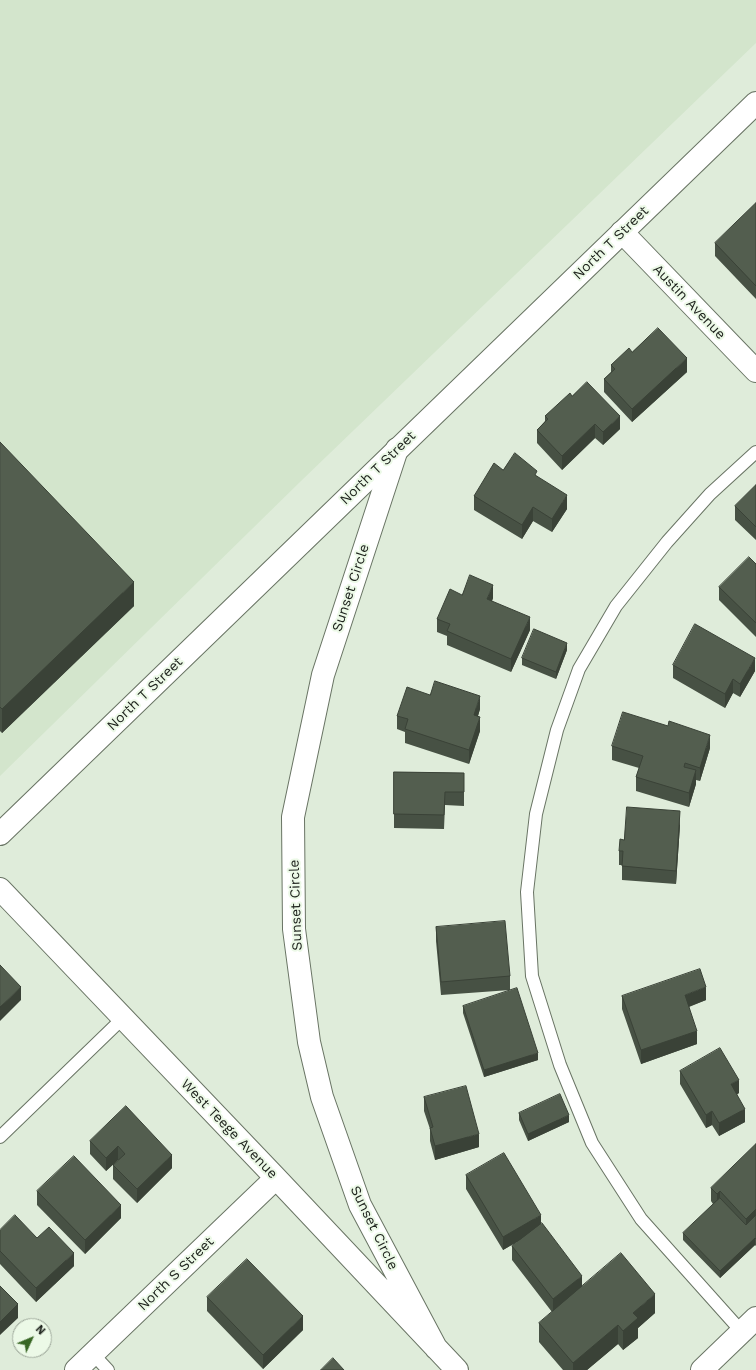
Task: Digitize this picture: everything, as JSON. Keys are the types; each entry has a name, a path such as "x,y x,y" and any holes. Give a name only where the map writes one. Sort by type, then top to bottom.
{"street":[{"name":"North T Street","path":"0,834 756,104"},
{"name":"Austin Avenue","path":"622,232 756,371"},
{"name":"Sunset Circle","path":"398,449 323,675 293,817 294,929 309,1042 322,1098 360,1205 436,1348"},
{"name":"West Teege Avenue","path":"0,889 457,1370"},
{"name":"North S Street","path":"76,1370 276,1178"},
{"path":"702,1370 749,1325"}],"lane":[{"path":"749,1325 640,1219 592,1143 560,1065 532,976 527,892 536,814 557,730 579,669 616,606 667,542 710,494 756,452"},
{"path":"0,1136 122,1019"},
{"path":"92,1354 108,1370"}],"shaded area":[{"path":"0,0 756,0 756,43 301,481 0,776"}],"building":[{"path":"756,203 756,286 715,243"},
{"path":"658,328 687,358 632,409 604,379 615,369 611,365 629,348 632,352"},
{"path":"587,382 620,416 603,432 595,424 562,456 537,430 548,419 545,416 570,393 572,396"},
{"path":"0,442 134,582 2,709 0,707"},
{"path":"515,453 537,471 535,475 567,495 552,519 533,507 522,525 474,496 494,463 503,470"},
{"path":"756,485 756,527 735,506"},
{"path":"749,557 756,564 756,623 719,587"},
{"path":"470,575 493,585 487,599 530,617 511,659 447,631 450,624 437,619 450,589 462,595"},
{"path":"695,624 755,658 740,684 733,679 725,694 673,665"},
{"path":"534,629 567,643 556,672 522,658"},
{"path":"435,681 480,696 474,715 480,717 469,750 405,729 408,719 397,716 407,687 430,695"},
{"path":"623,712 668,726 669,721 710,735 700,768 685,763 684,767 696,770 689,793 636,777 643,756 612,746"},
{"path":"394,772 464,773 464,792 445,792 444,815 394,814"},
{"path":"627,807 680,811 676,871 622,866 623,851 619,851 620,839 624,840"},
{"path":"505,921 510,976 441,982 436,927"},
{"path":"0,965 21,987 0,1007"},
{"path":"700,969 706,987 685,995 697,1031 641,1050 622,996"},
{"path":"517,988 538,1053 484,1070 463,1006"},
{"path":"720,1048 739,1080 731,1084 745,1109 719,1123 712,1111 706,1115 680,1071"},
{"path":"466,1086 479,1134 435,1146 430,1128 433,1127 424,1097"},
{"path":"560,1094 569,1115 528,1134 519,1113"},
{"path":"126,1106 172,1155 137,1189 113,1165 125,1154 118,1146 106,1158 90,1141"},
{"path":"756,1144 756,1209 746,1219 720,1191 717,1194 711,1188"},
{"path":"504,1153 541,1215 503,1237 466,1175"},
{"path":"74,1156 121,1205 85,1240 37,1191"},
{"path":"720,1198 746,1225 756,1215 756,1239 755,1238 720,1271 683,1233"},
{"path":"15,1215 37,1238 49,1227 74,1253 36,1288 0,1251 0,1230"},
{"path":"542,1223 582,1276 553,1299 512,1246"},
{"path":"621,1253 655,1294 633,1313 638,1318 623,1331 618,1325 573,1363 539,1323"},
{"path":"247,1259 303,1316 263,1355 207,1297"},
{"path":"0,1286 18,1304 0,1322"},
{"path":"333,1358 344,1370 321,1370"}]}
